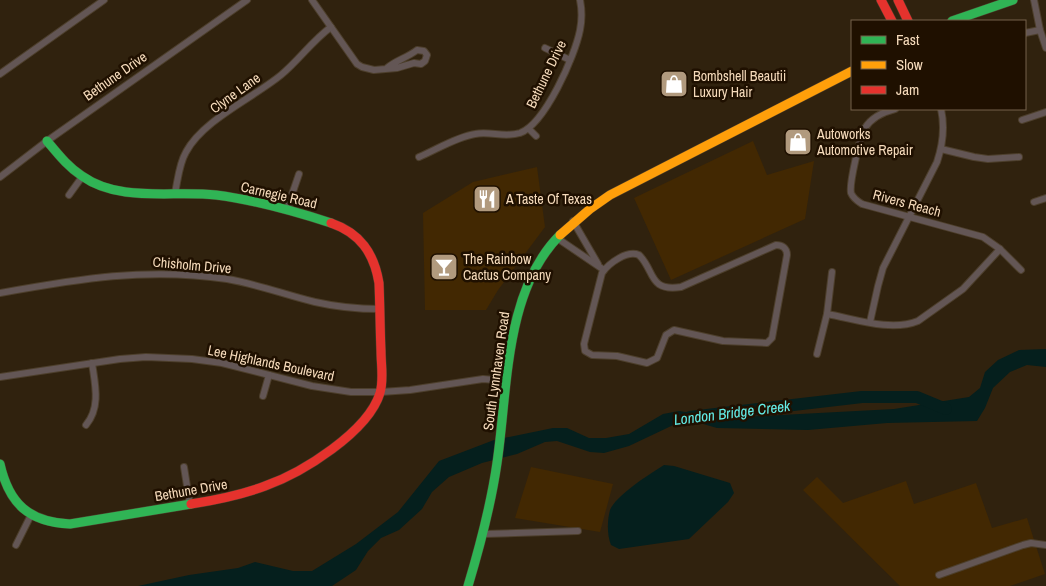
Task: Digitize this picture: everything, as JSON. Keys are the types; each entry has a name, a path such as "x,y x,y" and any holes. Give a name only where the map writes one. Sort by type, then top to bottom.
{"street":[{"path":"0,74 104,0"},
{"name":"Bethune Drive","path":"0,177 47,141 247,0"},
{"path":"312,0 357,64 362,68 374,70 397,68 414,63 421,64 425,61 426,55 424,51 417,50 411,56 395,61 387,68"},
{"name":"Bethune Drive","path":"419,158 474,134 514,135 529,129 538,120 547,106 570,60 580,30 582,13 580,0"},
{"path":"881,0 891,20"},
{"path":"898,0 908,20"},
{"path":"955,20 1013,0"},
{"path":"1034,0 1046,48"},
{"name":"Clyne Lane","path":"175,193 180,163 198,135 279,77 313,42 332,27"},
{"path":"1026,33 1040,30"},
{"path":"545,48 570,60"},
{"name":"South Lynnhaven Road","path":"468,586 484,534 496,465 512,334 523,292 539,262 573,221 610,195 651,172 851,72"},
{"name":"Rivers Reach","path":"893,110 878,116 865,128 860,138 850,187 853,198 862,204 983,237 1000,249 1021,270"},
{"path":"870,322 884,268 932,175 941,149 944,129 941,110"},
{"path":"1022,120 1046,112"},
{"path":"529,129 536,136"},
{"name":"Carnegie Road","path":"47,141 65,163 82,177 97,185 122,191 225,197 287,210 346,228 362,241 369,250 377,268 380,309 381,392"},
{"path":"941,149 988,159 1019,157"},
{"path":"287,210 299,174"},
{"path":"68,195 82,177"},
{"path":"1034,202 1046,198"},
{"path":"573,221 602,269 584,344 585,351 592,355 617,356 647,363 657,358 666,334 674,330 723,341 765,344 770,341 787,253 782,246 776,245 681,287 674,288 656,282 642,258 635,253 626,254 602,269"},
{"path":"557,238 602,269"},
{"path":"827,314 901,326 918,321 963,289 1000,249"},
{"path":"817,354 827,314 832,272"},
{"name":"Chisholm Drive","path":"0,293 113,276 168,274 201,276 251,284 332,306 380,309"},
{"name":"Lee Highlands Boulevard","path":"0,377 146,357 185,358 222,363 329,389 381,392 431,388 483,379 507,381"},
{"path":"86,425 96,406 92,363"},
{"path":"263,396 269,375"},
{"name":"Bethune Drive","path":"0,464 10,495 31,515 48,522 70,524 214,501 277,481 324,454 363,422 374,410 381,392"},
{"path":"184,467 190,505"},
{"path":"16,546 31,515"},
{"path":"484,534 578,531"},
{"path":"939,576 1023,545 1031,543 1046,545"}],"shaded area":[{"path":"753,141 767,175 814,161 805,219 671,280 634,198"},
{"path":"537,167 545,227 498,290 486,310 425,310 423,213 473,182"},
{"path":"531,467 613,484 600,532 515,518"},
{"path":"817,477 843,503 906,481 914,504 976,483 992,528 1027,518 1045,574 1010,586 900,586 803,490"}],"water":[{"path":"1046,349 1046,367 1027,365 1010,372 993,388 985,408 977,421 887,423 808,430 717,428 686,419 629,446 604,453 590,452 557,441 545,442 517,454 482,463 449,477 432,492 422,509 399,530 381,538 368,551 356,570 332,586 138,586 189,575 238,568 255,562 293,571 312,571 356,544 398,512 439,461 494,440 553,428 567,428 589,438 606,438 629,434 663,414 679,411 722,418 894,409 969,397 980,388 985,372 998,360 1019,350"},
{"path":"664,465 674,466 730,483 734,493 728,502 689,539 619,549 611,545 608,523 613,504 634,485"}],"waterway":[{"name":"London Bridge Creek","path":"690,417 862,397 917,397 946,409"}],"traffic: fast":[{"path":"955,20 1013,0"},
{"path":"47,141 63,160 82,176 113,190 130,193 199,194 231,197 274,206 331,223"},
{"path":"468,586 485,525 495,479 507,374 518,313 528,284 542,258 560,235"},
{"path":"0,464 4,478 15,500 32,515 56,522 70,524 191,504"}],"traffic: slow":[{"path":"560,235 590,209 610,195 851,72"}],"traffic: jam":[{"path":"881,0 891,20"},
{"path":"898,0 908,20"},
{"path":"191,504 247,492 280,480 332,449 348,436 373,408 380,393 382,378 377,272 369,253 358,238 331,223"}],"place":[{"name":"Bombshell Beautii Luxury Hair","path":"674,84"},
{"name":"Autoworks Automotive Repair","path":"798,142"},
{"name":"A Taste Of Texas","path":"487,199"},
{"name":"The Rainbow Cactus Company","path":"444,267"}]}
